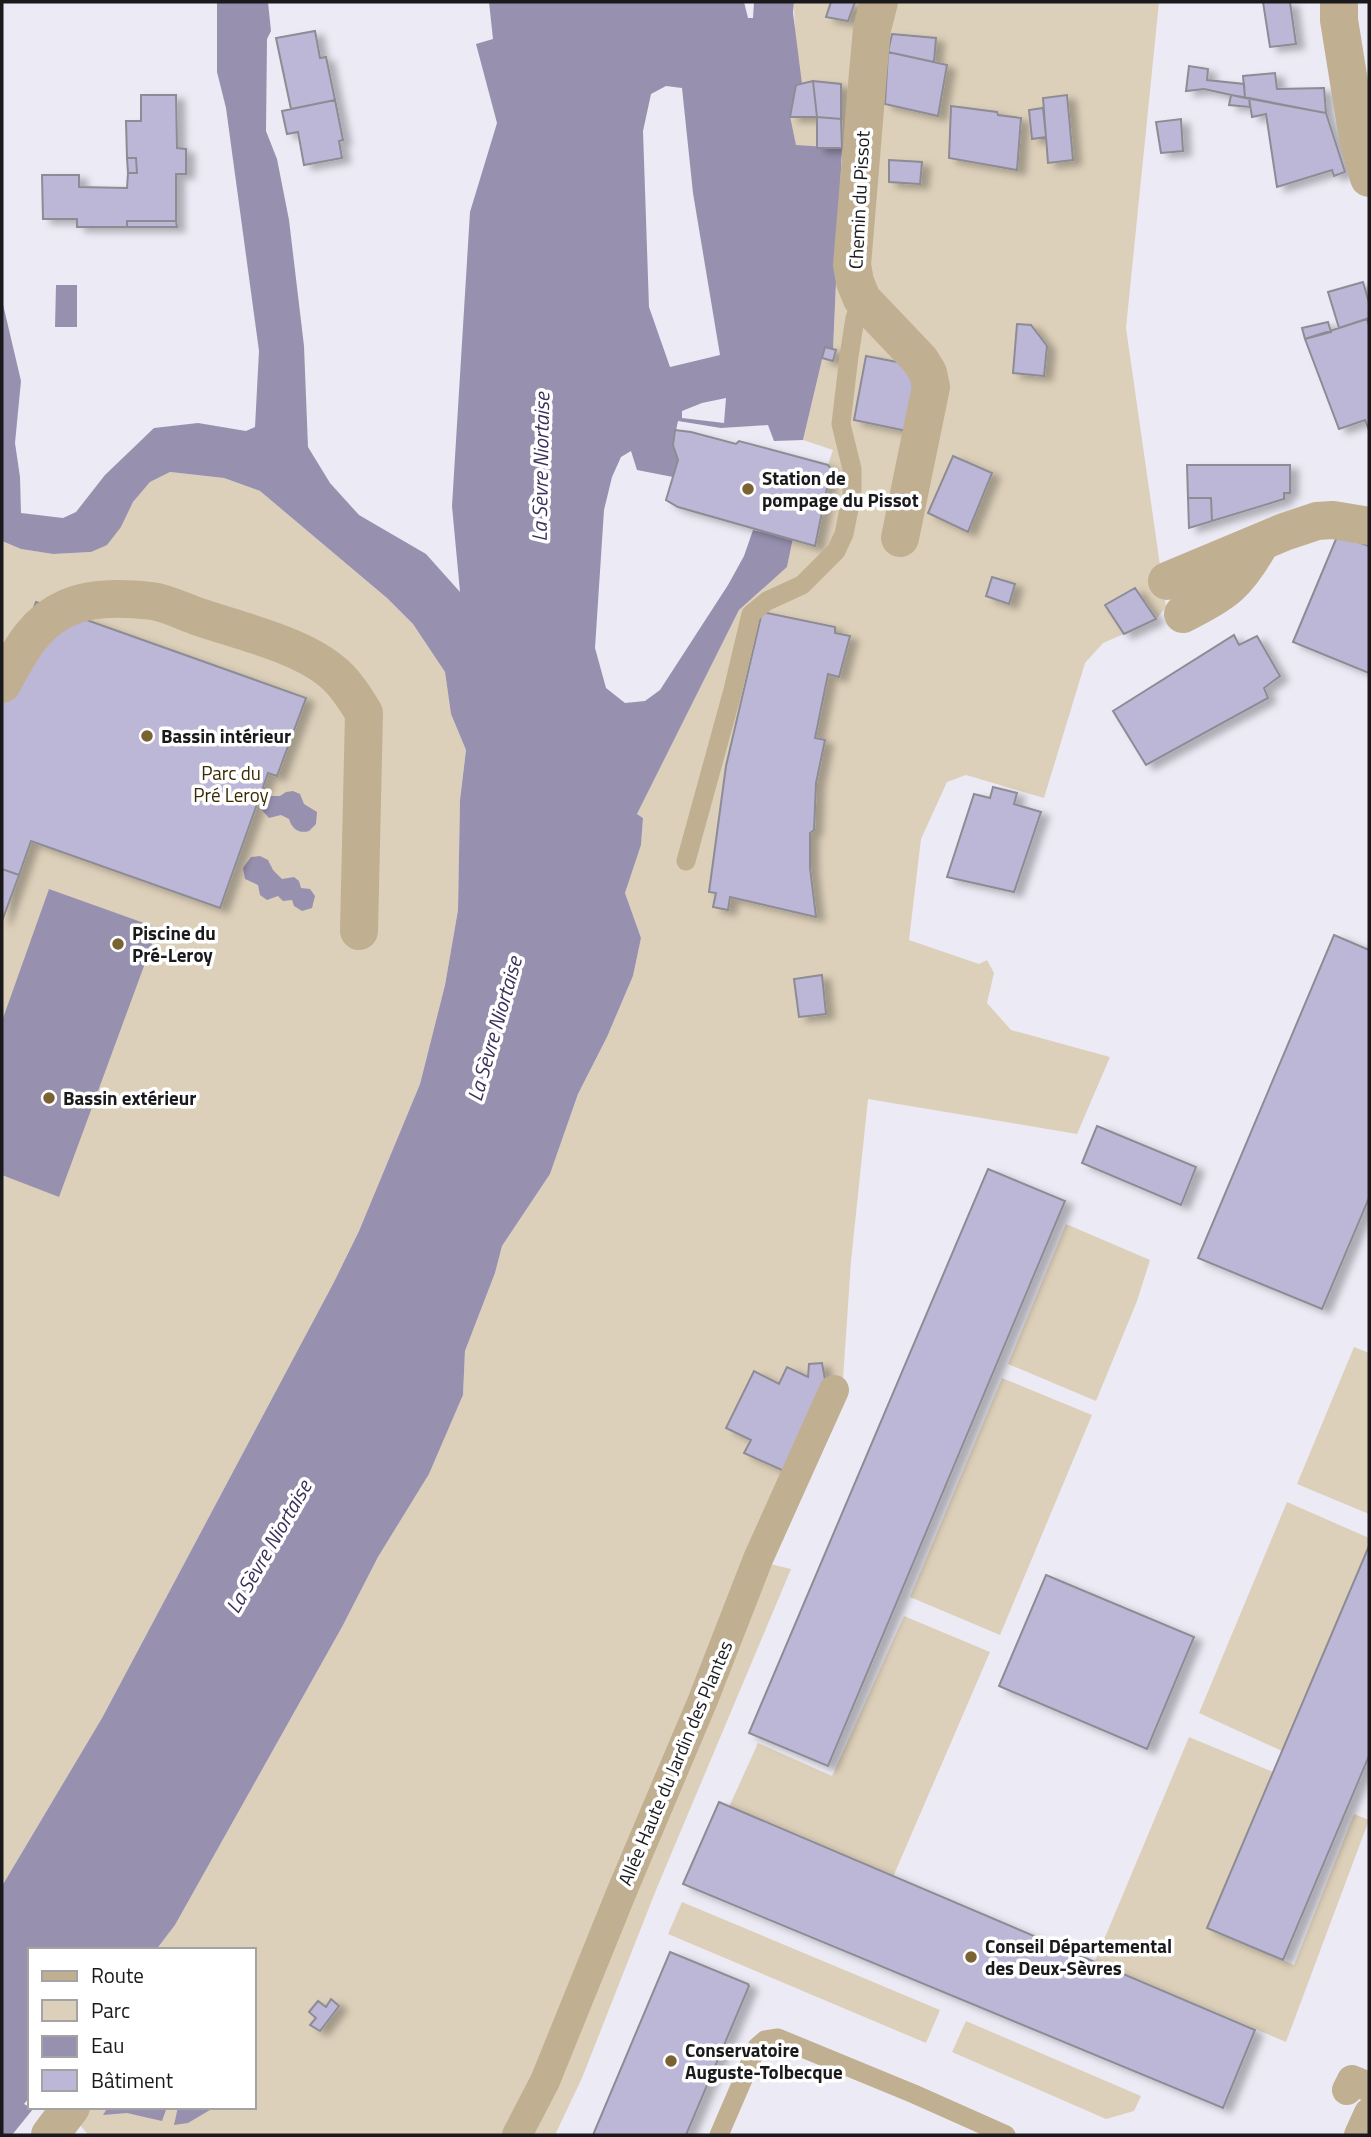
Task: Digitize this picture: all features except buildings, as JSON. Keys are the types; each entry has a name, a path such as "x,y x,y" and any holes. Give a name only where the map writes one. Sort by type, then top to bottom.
{"street":[{"name":"Chemin du Pissot","path":"879,2 872,29 852,265 862,299 920,360 928,373 931,387 900,538"},
{"path":"1339,2 1339,20 1358,138 1369,178"},
{"path":"1175,597 1225,591 1244,572 1260,544 1284,532 1334,520 1369,526"},
{"path":"2,684 23,647 46,619 69,607 93,601 117,600 153,601 306,654 331,671 351,692 364,713 359,930"},
{"name":"Allée Haute du Jardin des Plantes","path":"517,2135 545,2081 703,1700 758,1559 834,1390"},
{"path":"50,2135 70,2109"},
{"path":"1359,2135 1369,2113"}],"lane":[{"path":"686,861 730,703 751,614 767,601 803,585 836,551 844,534 852,494 852,468 841,424 855,318 862,299"},
{"path":"719,2135 757,2047 765,2040 778,2038 1006,2135"}],"green space":[{"path":"794,2 1159,2 1126,328 1166,607 1156,619 1135,588 1105,605 1124,634 1103,643 1085,663 1044,798 966,775 947,782 921,839 909,940 979,964 987,960 994,973 987,1003 1011,1030 1110,1057 1077,1134 868,1099 851,1261 842,1394 770,1564 791,1569 656,1890 582,2078 555,2135 88,2135 68,2109 256,2109 256,1948 158,1948 175,1925 342,1627 378,1557 429,1474 463,1395 465,1351 495,1273 502,1246 550,1174 578,1094 607,1037 633,976 641,938 625,893 641,845 643,818 637,814 739,610 787,567 793,538 815,545 831,469 828,465 833,450 803,440 825,347 833,349 842,161 841,148 796,146 790,117 796,85"},
{"name":"Parc du Pré Leroy","path":"170,472 224,478 260,491 387,598 413,624 445,672 451,714 466,750 460,800 458,910 445,985 420,1084 359,1231 102,1718 2,1886 2,541 21,549 53,554 91,552 121,527 133,502 150,482"},
{"path":"1066,1224 1150,1260 1137,1301 1096,1401 1008,1364"},
{"path":"1354,1347 1369,1353 1369,1514 1297,1484"},
{"path":"1002,1378 1092,1415 1000,1635 910,1597"},
{"path":"1287,1502 1369,1538 1369,1547 1282,1751 1199,1713"},
{"path":"904,1616 990,1652 893,1877 729,1807 758,1743 832,1776"},
{"path":"1189,1737 1273,1772 1207,1927 1294,1965 1354,1814 1369,1820 1286,2042 1095,1961"},
{"path":"682,1902 940,2010 926,2043 668,1934"},
{"path":"966,2021 1141,2096 1134,2111 1106,2119 952,2052"}],"water":[{"name":"La Sèvre Niortaise","path":"217,2 268,2 271,31 267,39 266,131 277,159 289,220 304,346 308,447 330,483 359,515 426,554 460,592 452,506 470,212 497,123 476,44 493,39 489,2 744,2 748,18 753,18 754,2 794,2 802,84 796,85 790,116 796,145 842,148 833,350 825,347 803,440 774,441 768,425 721,428 678,421 673,445 678,460 673,477 637,470 631,451 621,457 612,477 604,510 595,648 606,688 625,703 645,701 660,690 728,585 744,556 753,530 793,538 787,567 739,610 637,814 643,818 641,845 625,893 641,938 633,976 607,1037 578,1094 550,1174 502,1246 495,1273 465,1351 463,1395 429,1474 378,1557 342,1627 175,1925 158,1948 28,1948 28,2099 24,2104 28,2109 33,2109 12,2135 2,2135 2,1886 102,1718 359,1231 420,1084 445,985 458,910 460,800 466,750 451,714 445,672 413,624 387,598 260,491 224,478 170,472 150,482 133,502 121,527 107,545 91,552 53,554 21,549 2,541 2,300 21,381 15,443 21,513 63,518 76,512 105,475 154,428 198,423 246,431 255,427 259,351 226,108 217,72","holes":["666,86 682,88 693,193 720,355 670,367 649,307 643,131 651,94","726,398 724,423 682,418 682,411"]},
{"path":"56,285 77,285 77,327 55,327"},
{"path":"293,791 300,794 304,804 317,812 316,824 309,831 296,830 289,819 281,815 269,818 261,809 262,800 266,796 280,796"},
{"path":"260,856 268,860 282,879 294,877 301,888 310,889 315,896 312,908 302,911 294,906 292,900 283,901 278,896 267,900 260,895 258,885 245,879 243,868 251,857"},
{"name":"Bassin extérieur","path":"49,889 158,928 59,1197 2,1175 2,1021"},
{"path":"107,2109 166,2109 162,2121 127,2113 103,2115"},
{"path":"178,2109 212,2109 188,2123 174,2125"}],"place":[{"name":"Station de pompage du Pissot","path":"748,489"},
{"name":"Bassin intérieur","path":"147,736"},
{"name":"Piscine du Pré-Leroy","path":"118,944"},
{"name":"Bassin extérieur","path":"49,1098"},
{"name":"Conseil Départemental des Deux-Sèvres","path":"971,1957"},
{"name":"Conservatoire Auguste-Tolbecque","path":"671,2061"}]}
